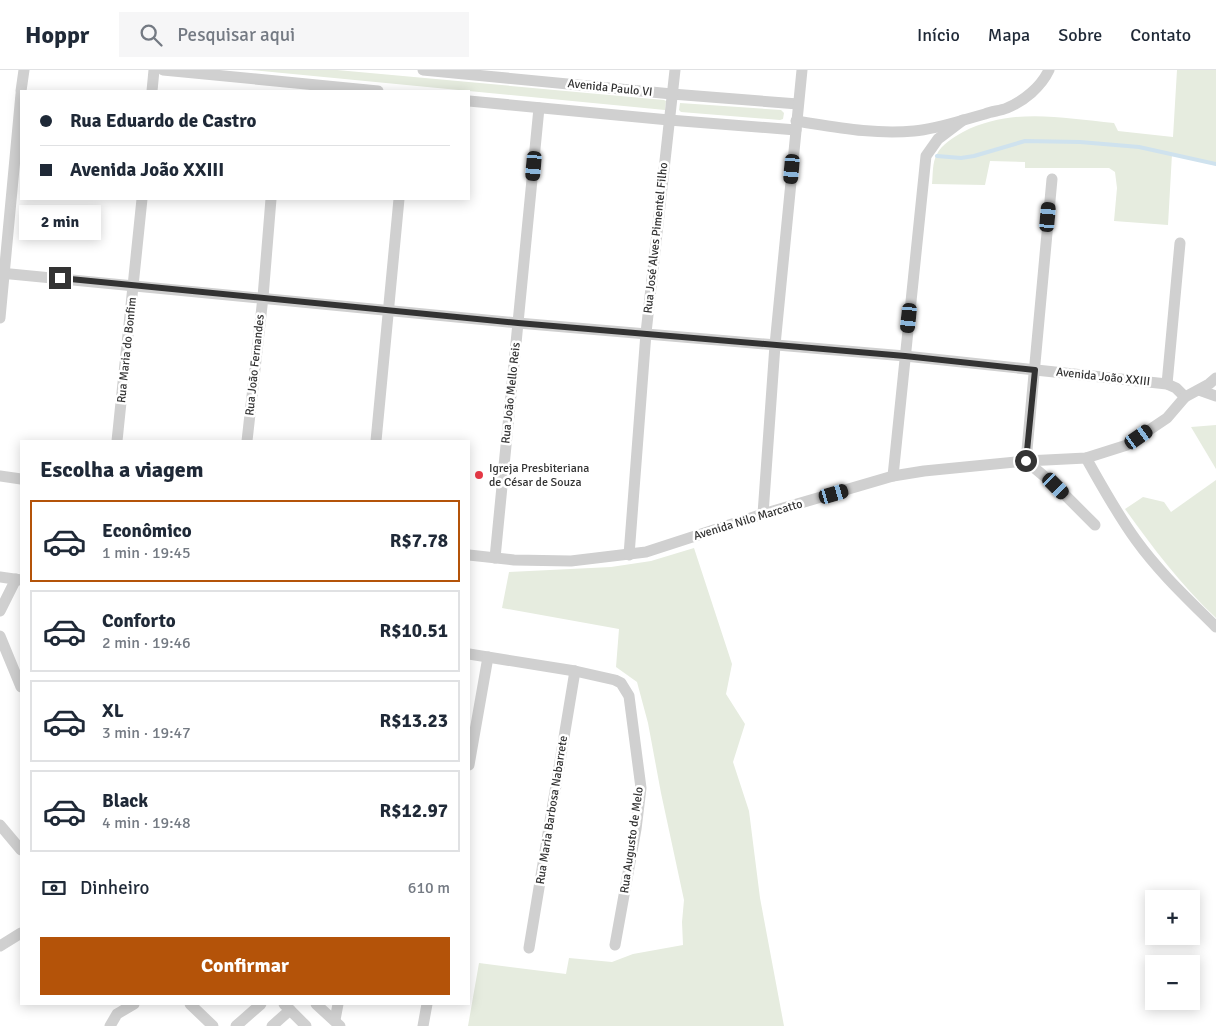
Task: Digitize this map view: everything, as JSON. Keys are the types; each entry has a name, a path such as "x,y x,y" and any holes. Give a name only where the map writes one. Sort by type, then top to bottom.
{"street":[{"path":"21,90 24,70"},
{"path":"152,90 154,70"},
{"path":"162,70 281,86 359,90"},
{"name":"Avenida Paulo VI","path":"423,70 544,76 672,94 798,104"},
{"name":"Rua José Alves Pimentel Filho","path":"629,555 646,333 675,70"},
{"path":"763,514 775,345 802,70"},
{"path":"470,101 669,120 796,125 893,132 915,131 1006,108 1020,101 1044,79 1049,70"},
{"path":"0,318 2,273 20,102"},
{"name":"Rua João Mello Reis","path":"495,558 539,108"},
{"path":"893,476 926,156 938,139 963,120"},
{"path":"1052,179 1026,461 1056,486 1095,525"},
{"name":"Rua Maria do Bonfim","path":"117,440 142,200"},
{"name":"Rua João Fernandes","path":"247,440 263,297 271,200"},
{"path":"376,440 399,200"},
{"path":"1168,384 1180,243"},
{"name":"Avenida João XXIII","path":"2,273 134,284 518,323 905,356 1168,384 1176,388 1185,397"},
{"path":"1185,397 1216,378"},
{"path":"1199,390 1216,396"},
{"name":"Avenida Nilo Marcatto","path":"470,555 495,558 572,560 629,555 646,552 763,514 893,476 924,470 1086,458 1127,445 1167,418 1185,397"},
{"path":"1086,458 1135,540 1152,561 1216,627"},
{"path":"0,476 20,479"},
{"path":"0,577 19,580 0,611"},
{"path":"0,636 20,685"},
{"name":"Rua Augusto de Melo","path":"470,654 574,671 615,680 621,683 629,696 642,788 615,945"},
{"path":"470,759 488,657"},
{"name":"Rua Maria Barbosa Nabarrete","path":"529,948 574,671"},
{"path":"0,825 20,849"},
{"path":"0,946 20,933"},
{"path":"110,1026 117,1014 132,1005"},
{"path":"191,1005 213,1026"},
{"path":"236,1026 260,1005"},
{"path":"317,1005 338,1023"},
{"path":"338,1005 338,1023"},
{"path":"423,1026 427,1005"},
{"path":"272,1026 287,1007 306,1026"}],"shaded area":[{"path":"251,70 337,70 666,101 665,110"},
{"path":"1177,70 1216,70 1216,164 1172,154 1168,225 1114,221 1117,188 1115,172 1109,168 1025,168 1025,162 990,161 985,185 932,184 935,157 945,144 963,132 981,124 1000,119 1037,116 1114,123 1118,131 1173,137"},
{"path":"680,103 781,110 784,113 783,119 780,120 681,112 679,110"},
{"path":"1216,425 1216,469 1191,427"},
{"path":"1216,480 1216,618 1168,566 1125,509 1143,497 1164,502 1171,512"},
{"path":"694,548 732,664 726,694 745,724 733,762 749,811 760,898 784,1026 468,1026 479,963 566,974 569,958 612,962 633,954 683,945 682,922 684,900 648,723 637,682 616,667 619,629 502,608 509,572 611,567 651,561"}],"waterway":[{"path":"937,156 961,158 974,156 1025,141 1080,142 1139,147 1216,164"}],"place":[{"name":"Igreja Presbiteriana de César de Souza","path":"479,475"}],"route":[{"path":"60,278 518,323 905,356 1035,370 1026,461"}]}
